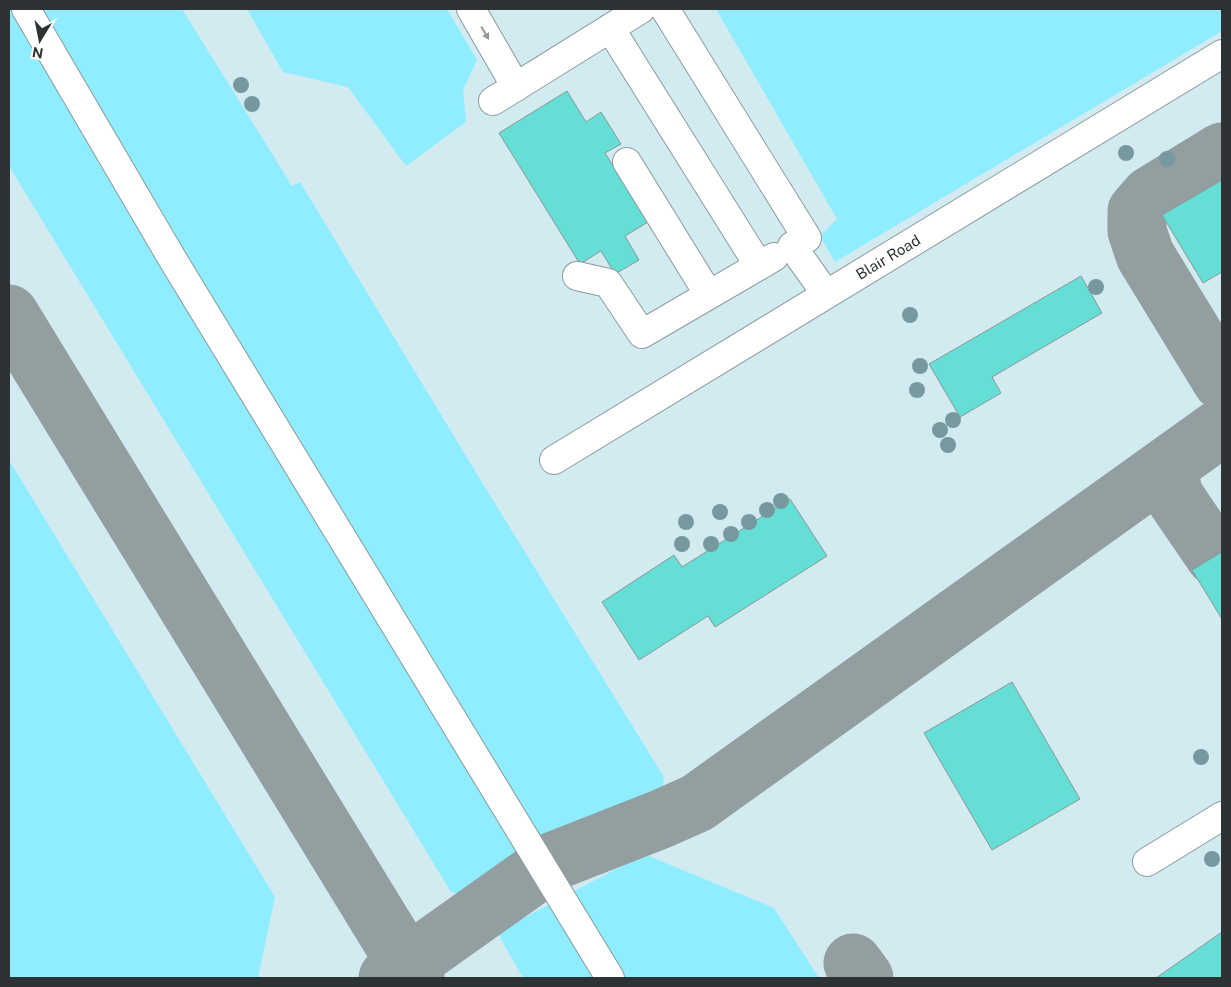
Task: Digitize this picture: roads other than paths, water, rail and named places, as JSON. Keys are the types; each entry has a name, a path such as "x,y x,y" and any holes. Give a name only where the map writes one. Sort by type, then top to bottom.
{"street":[{"path":"26,9 172,260 610,978"},
{"path":"471,9 516,87"},
{"path":"493,100 641,9"},
{"path":"577,276 608,283 642,334 807,238 666,9"},
{"path":"610,28 759,266"},
{"name":"Blair Road","path":"554,460 1222,54"},
{"path":"627,162 709,295"},
{"path":"792,246 826,294"},
{"path":"1147,862 1222,816"}]}
